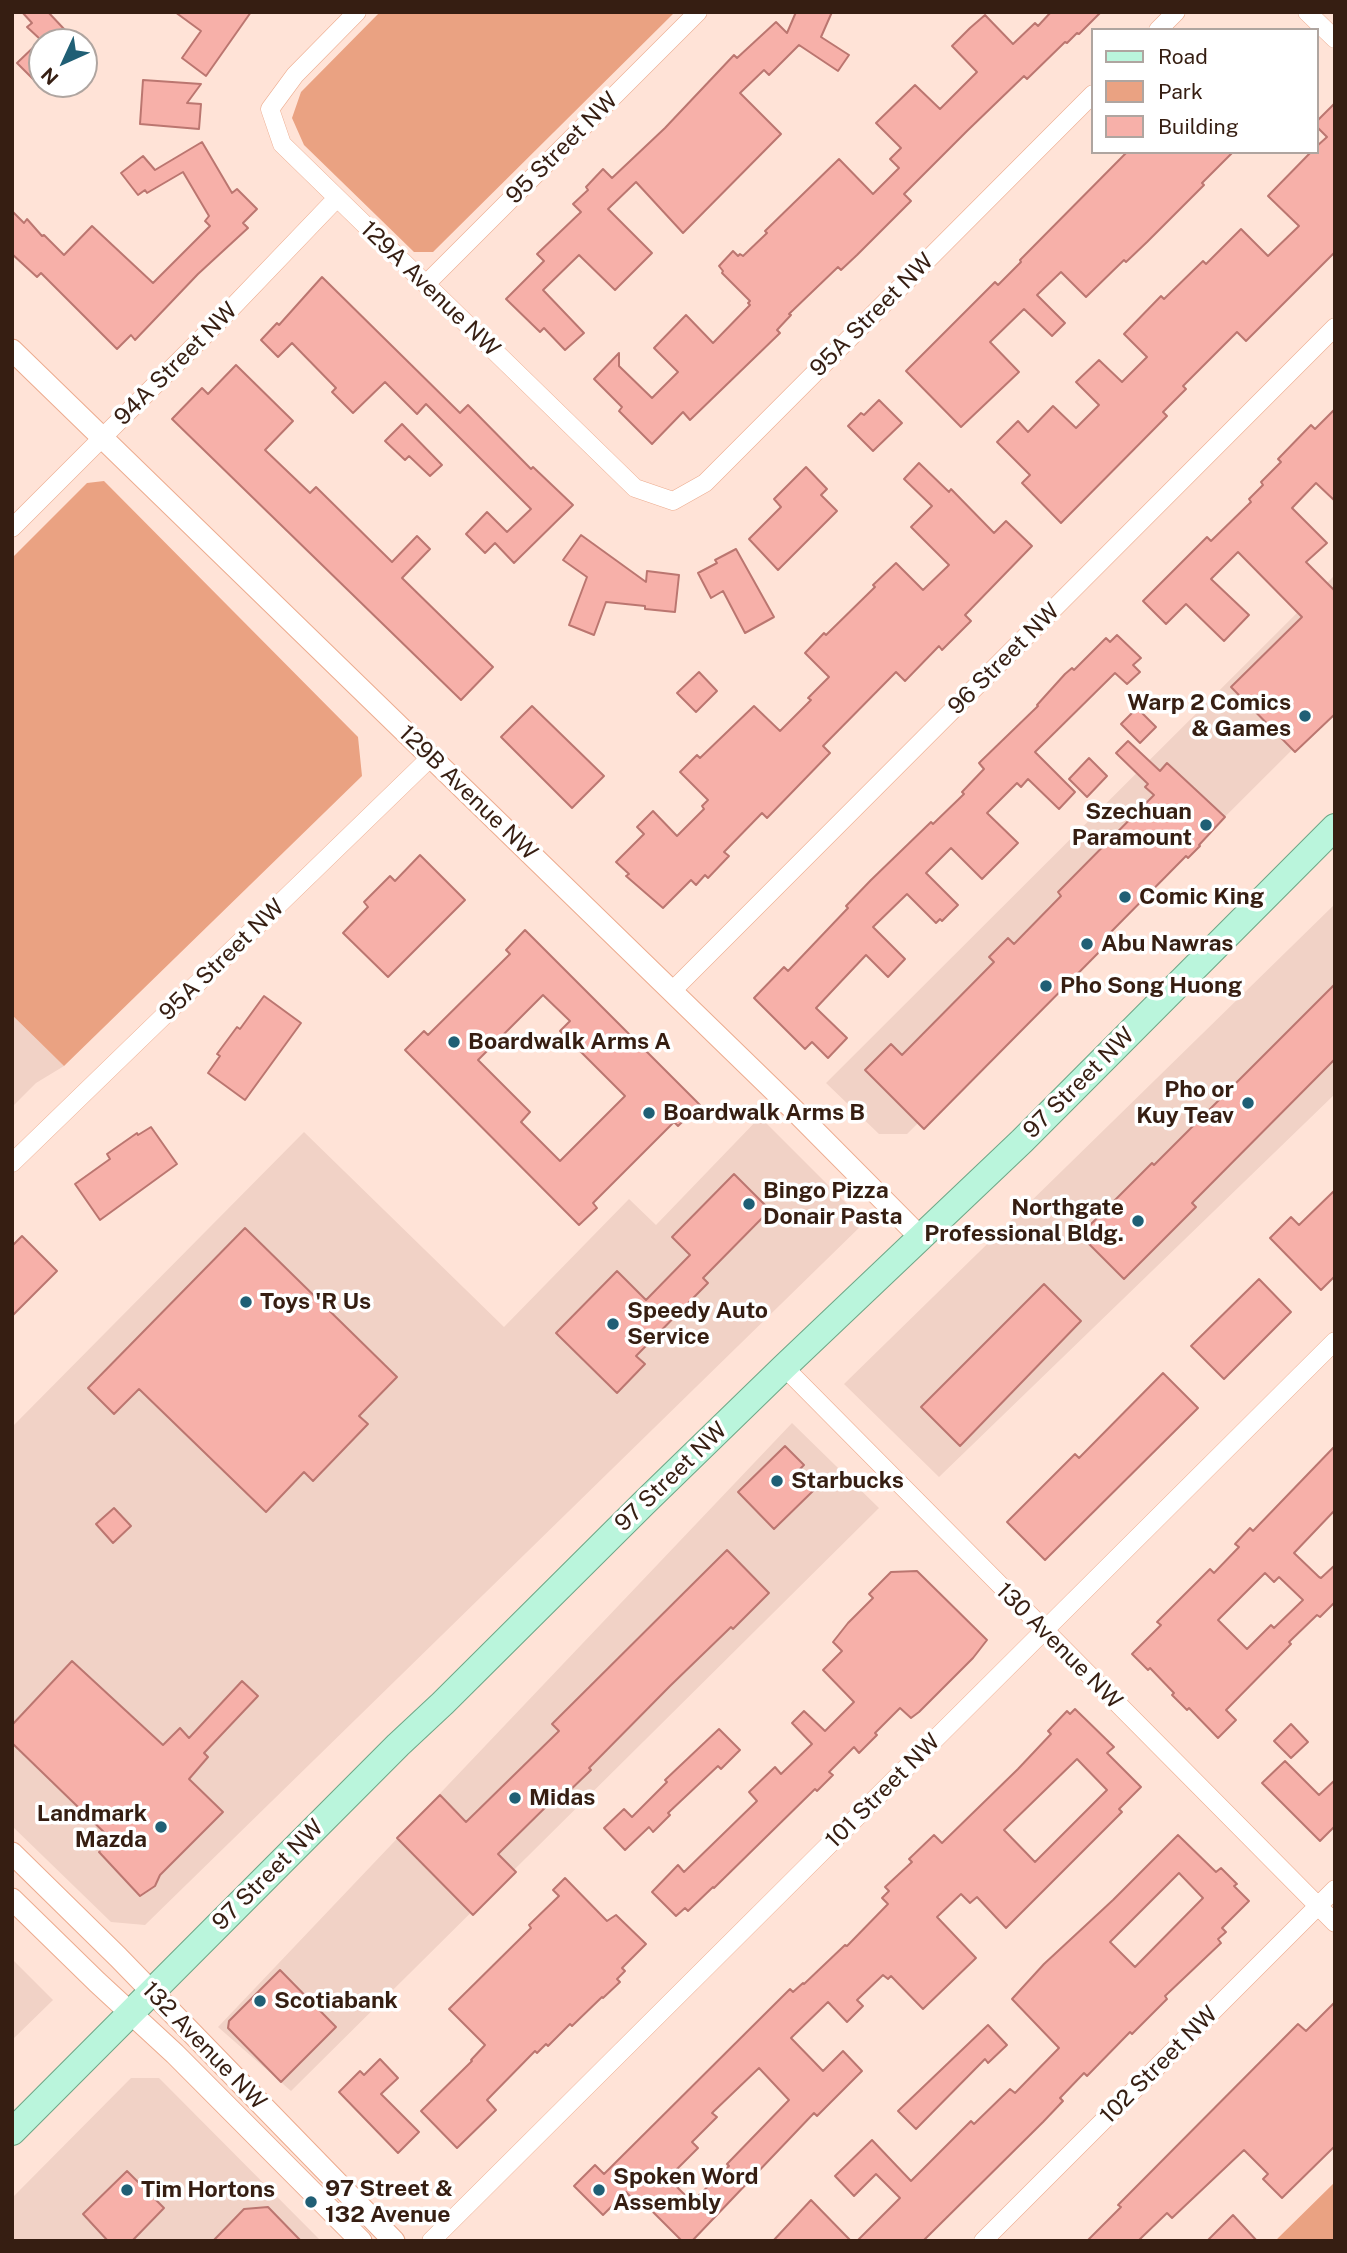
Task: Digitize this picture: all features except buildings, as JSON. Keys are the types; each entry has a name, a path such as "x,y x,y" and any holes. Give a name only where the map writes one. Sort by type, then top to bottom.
{"main road":[{"name":"97 Street NW","path":"12,2132 635,1512 1022,1142 1335,827"}],"street":[{"name":"129A Avenue NW","path":"357,12 295,75 270,109 282,144 635,488"},
{"name":"95 Street NW","path":"426,284 698,12"},
{"path":"1160,28 1176,12"},
{"path":"1307,12 1335,39"},
{"name":"95A Street NW","path":"635,488 673,501 705,483 1092,95"},
{"name":"94A Street NW","path":"12,528 337,198"},
{"name":"96 Street NW","path":"672,992 1335,327"},
{"name":"129B Avenue NW","path":"12,350 804,1120 921,1238"},
{"name":"95A Street NW","path":"12,1163 431,757"},
{"name":"101 Street NW","path":"431,2241 1335,1341"},
{"name":"130 Avenue NW","path":"784,1367 1335,1923"},
{"name":"132 Avenue NW","path":"12,1853 153,1992 394,2241"},
{"name":"102 Street NW","path":"983,2241 1335,1889"},
{"name":"132 Avenue NW","path":"12,1899 132,2013 361,2241"}],"shaded area":[{"path":"1335,575 1335,707 907,1134 879,1134 826,1083"},
{"path":"1335,904 1335,1094 939,1477 844,1384"},
{"path":"12,1015 64,1066 36,1083 12,1107"},
{"path":"760,1117 865,1222 145,1925 111,1922 12,1826 12,1427 304,1132 504,1327 629,1199 656,1225"},
{"path":"792,1423 879,1508 291,2091 218,2027"},
{"path":"12,1959 53,2000 12,2040"},
{"path":"131,2078 159,2078 321,2241 12,2241 12,2198"}],"green space":[{"path":"380,12 675,12 433,252 414,252 304,145 292,118 301,92"},
{"path":"104,481 358,737 362,776 64,1066 12,1015 12,558 87,483"},
{"path":"1335,2182 1335,2241 1275,2241"}],"place":[{"name":"Warp 2 Comics & Games","path":"1305,716"},
{"name":"Szechuan Paramount","path":"1206,825"},
{"name":"Comic King","path":"1125,897"},
{"name":"Abu Nawras","path":"1087,944"},
{"name":"Pho Song Huong","path":"1046,986"},
{"name":"Boardwalk Arms A","path":"454,1042"},
{"name":"Pho or Kuy Teav","path":"1248,1103"},
{"name":"Boardwalk Arms B","path":"649,1113"},
{"name":"Bingo Pizza Donair Pasta","path":"749,1204"},
{"name":"Northgate Professional Bldg.","path":"1138,1221"},
{"name":"Toys 'R Us","path":"246,1302"},
{"name":"Speedy Auto Service","path":"613,1324"},
{"name":"Starbucks","path":"777,1481"},
{"name":"Midas","path":"515,1798"},
{"name":"Landmark Mazda","path":"161,1827"},
{"name":"Scotiabank","path":"260,2001"},
{"name":"Tim Hortons","path":"127,2190"},
{"name":"Spoken Word Assembly","path":"599,2190"},
{"name":"97 Street & 132 Avenue","path":"311,2202"}]}
